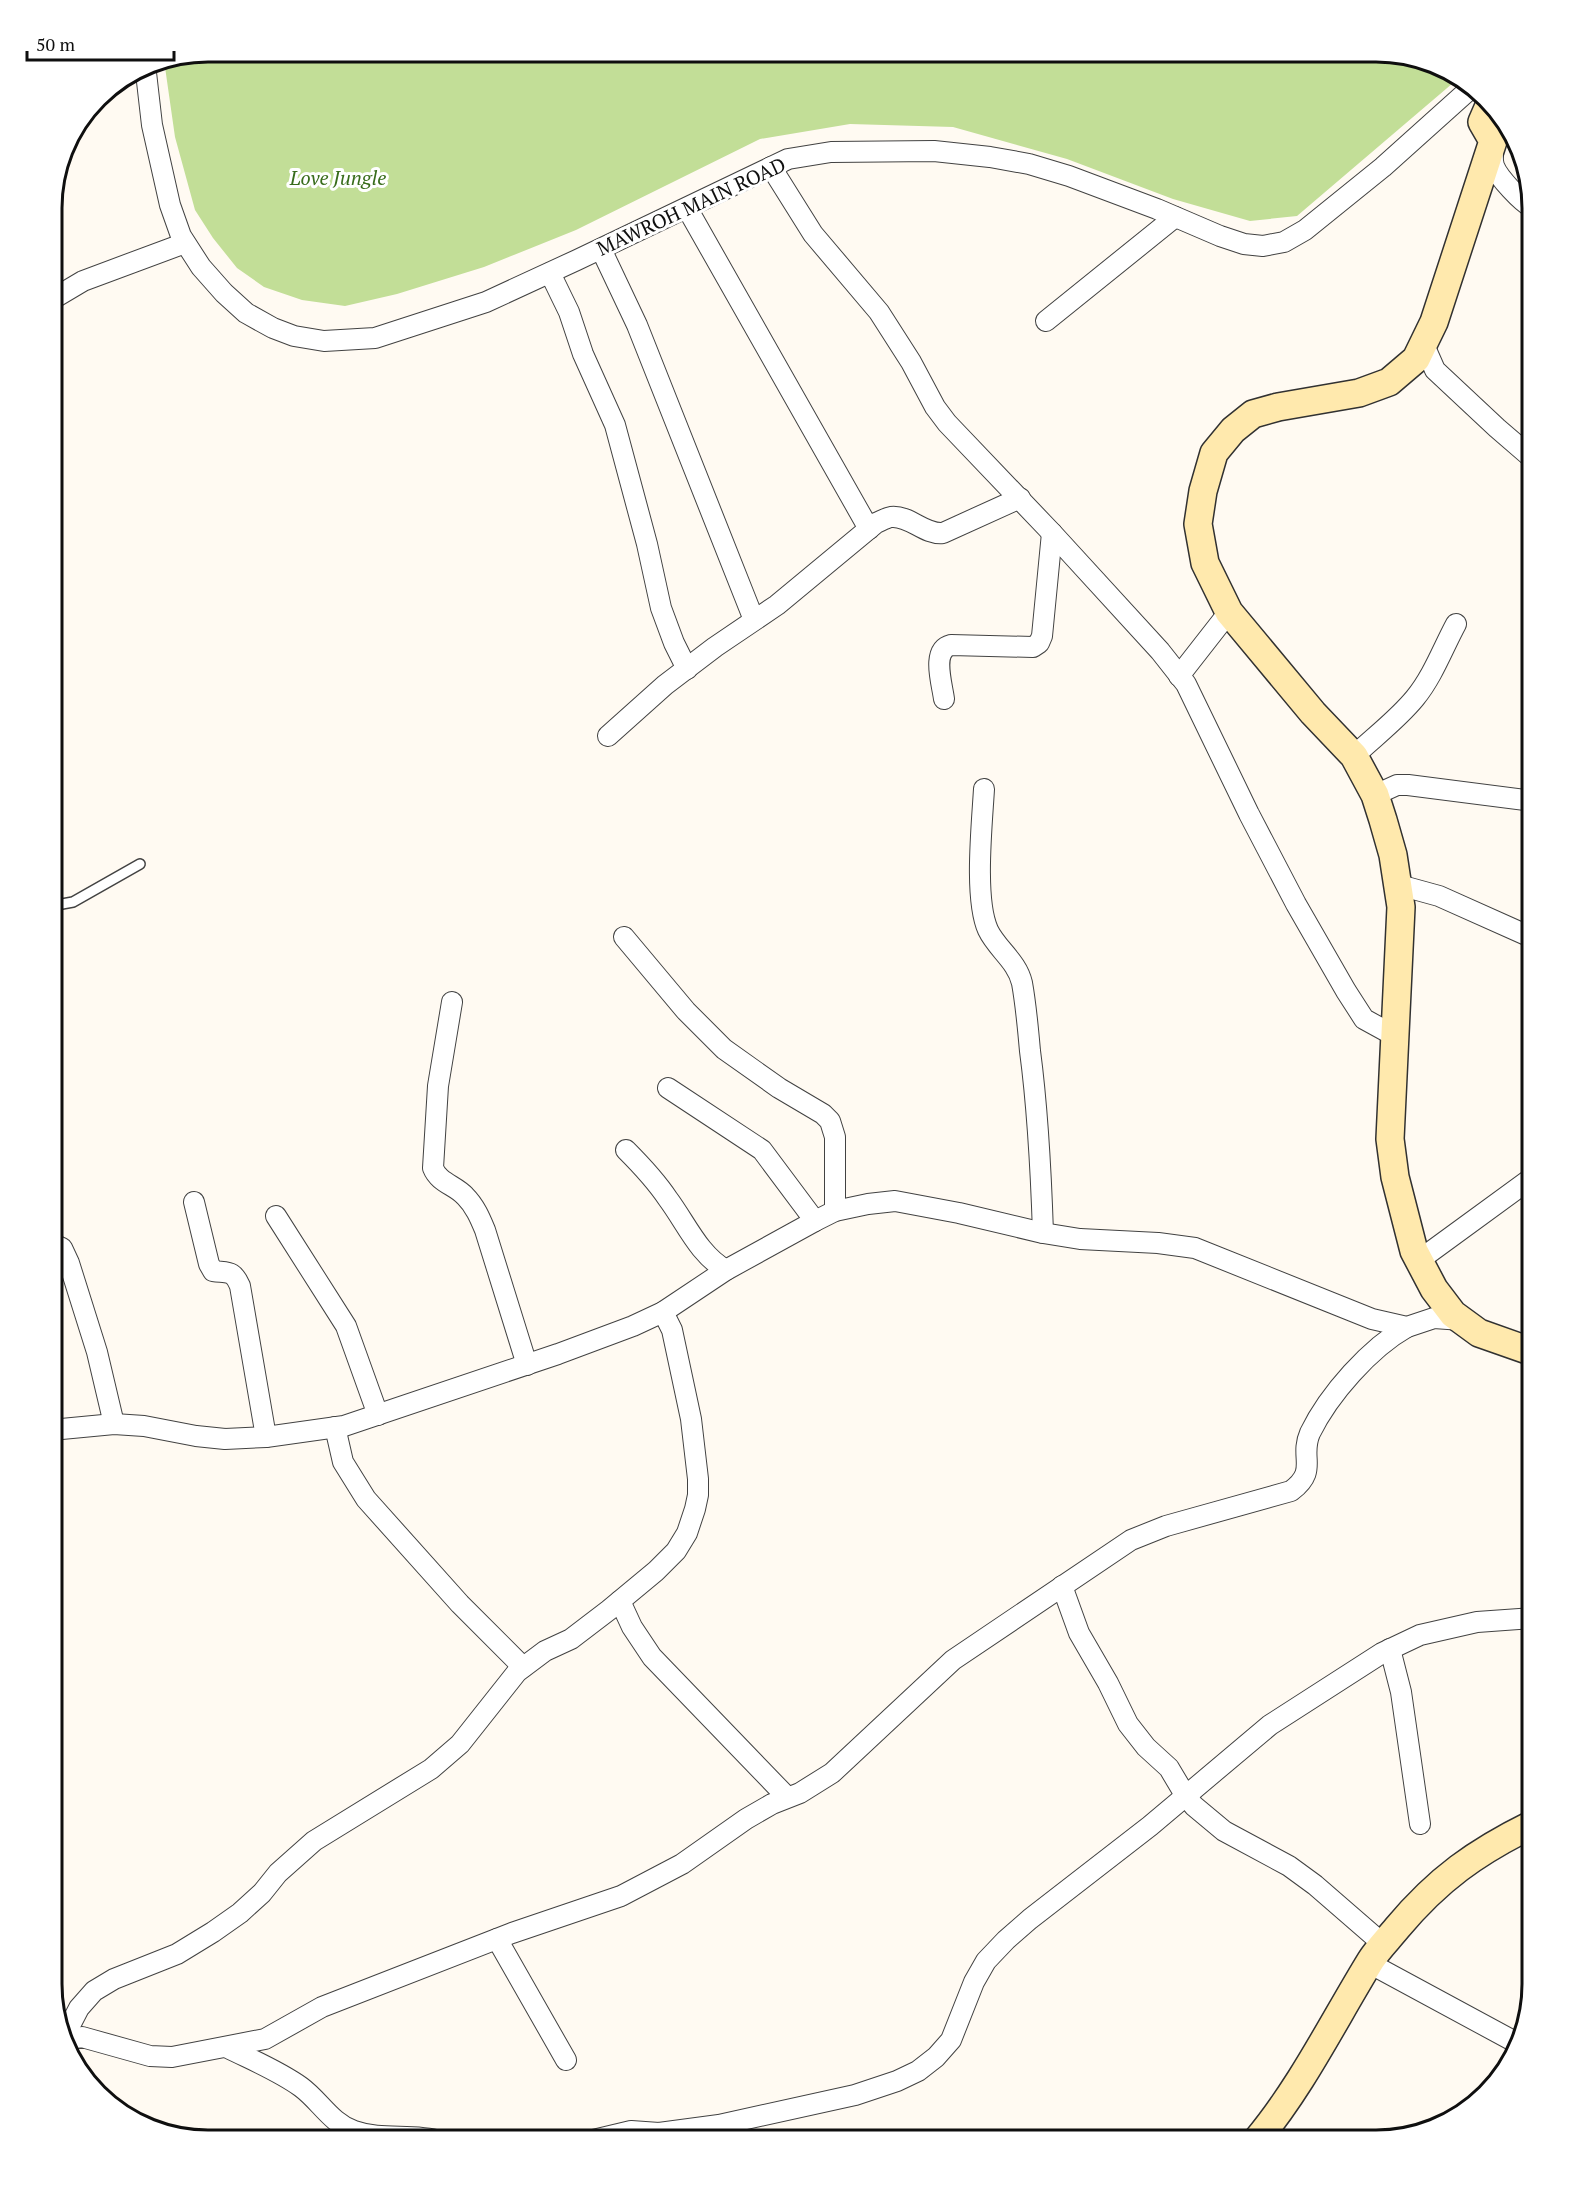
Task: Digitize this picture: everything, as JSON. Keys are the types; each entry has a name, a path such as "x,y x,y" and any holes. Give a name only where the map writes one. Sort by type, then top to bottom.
{"street":[{"name":"MAWROH MAIN ROAD","path":"146,76 152,124 170,206 180,236 201,267 246,313 273,328 294,336 324,341 375,338 486,302 788,159 831,152 934,152 990,157 1029,164 1069,176 1244,244 1263,246 1284,242 1305,230 1383,166 1466,93"},
{"path":"1486,112 1482,122 1493,141 1493,164 1522,201"},
{"path":"1493,141 1434,322 1416,359 1389,382 1359,393 1278,407 1253,414 1233,430 1214,453 1203,491 1198,525 1205,563 1230,612 1313,713 1354,756 1375,795 1393,855 1401,907 1390,1139 1395,1178 1409,1238 1418,1261 1434,1289 1454,1314 1479,1333 1522,1348"},
{"path":"771,167 813,234 879,312 911,362 935,407 947,423 1020,498 1160,651 1186,684 1249,814 1296,904 1346,991 1364,1019 1395,1036"},
{"path":"687,208 869,529"},
{"path":"1046,321 1175,217"},
{"path":"62,293 83,281 185,243"},
{"path":"601,249 637,325 754,620"},
{"path":"550,273 569,312 584,354 615,425 647,544 661,608 687,669"},
{"path":"1424,345 1436,370 1522,450"},
{"path":"608,736 687,669 777,605 876,523 891,517 900,518 925,531 943,533 1020,498"},
{"path":"944,699 940,651 945,646 1033,647 1039,643 1042,636 1052,533"},
{"path":"1179,676 1230,612"},
{"path":"1354,756 1387,724 1401,714 1417,696 1456,624"},
{"path":"1375,795 1397,785 1408,785 1522,800"},
{"path":"984,789 980,876 984,918 993,939 1006,953 1021,981 1035,1090 1043,1233"},
{"path":"1399,885 1439,896 1522,933"},
{"path":"624,937 686,1011 724,1049 830,1120 835,1137 835,1211"},
{"path":"452,1002 438,1086 434,1168 436,1175 465,1196 477,1212 485,1230 527,1365"},
{"path":"668,1088 762,1150 815,1221"},
{"path":"626,1149 669,1199 706,1254 714,1263 726,1270"},
{"path":"1418,1261 1522,1185"},
{"path":"194,1202 209,1264 213,1271 229,1272 236,1276 240,1286 266,1437"},
{"path":"62,1429 114,1424 144,1426 196,1436 266,1437 335,1427 378,1415 527,1365 633,1326 663,1312 726,1270 815,1221 835,1211 867,1204 895,1202 959,1212 1043,1233 1080,1239 1158,1243 1195,1248 1372,1319 1407,1327"},
{"path":"276,1216 346,1326 378,1415"},
{"path":"62,1248 69,1263 97,1352 114,1424"},
{"path":"66,2022 94,1991 114,1978 177,1954 213,1932 240,1913 262,1893 278,1873 314,1841 430,1769 460,1744 522,1667 545,1651 571,1639 620,1601 676,1551 687,1533 698,1495 691,1419 672,1330 663,1312"},
{"path":"73,2039 82,2037 150,2056 172,2057 228,2048 265,2039 322,2007 497,1939 593,1906 652,1881 682,1864 746,1819 832,1773 952,1660 1131,1540 1166,1526 1291,1491 1305,1477 1308,1466 1306,1449 1310,1435 1323,1411 1364,1362 1391,1336 1407,1327 1434,1318 1462,1320"},
{"path":"335,1427 343,1462 366,1499 460,1604 522,1667"},
{"path":"1062,1586 1078,1633 1108,1683 1128,1724 1146,1747 1169,1768 1185,1795 1207,1819 1224,1831 1289,1866 1315,1885 1376,1954 1511,2039"},
{"path":"620,1601 632,1627 651,1657 787,1797"},
{"path":"678,2130 730,2122 855,2095 897,2081 918,2071 936,2057 951,2040 974,1982 986,1960 1030,1919 1150,1826 1270,1725 1390,1649 1420,1635 1477,1622 1522,1619"},
{"path":"1390,1649 1401,1692 1420,1824"},
{"path":"1264,2130 1294,2088 1376,1954 1431,1890 1465,1862 1494,1843 1522,1829"},
{"path":"497,1939 566,2060"},
{"path":"228,2048 274,2070 302,2088 338,2124 352,2130"}],"lane":[{"path":"62,904 73,902 140,864"}],"green space":[{"name":"Love Jungle","path":"208,62 1386,62 1423,69 1452,83 1297,216 1250,221 1173,199 1067,159 953,127 850,124 760,139 576,230 484,267 397,294 345,306 302,300 264,287 237,268 213,238 195,210 175,137 165,68"}]}
